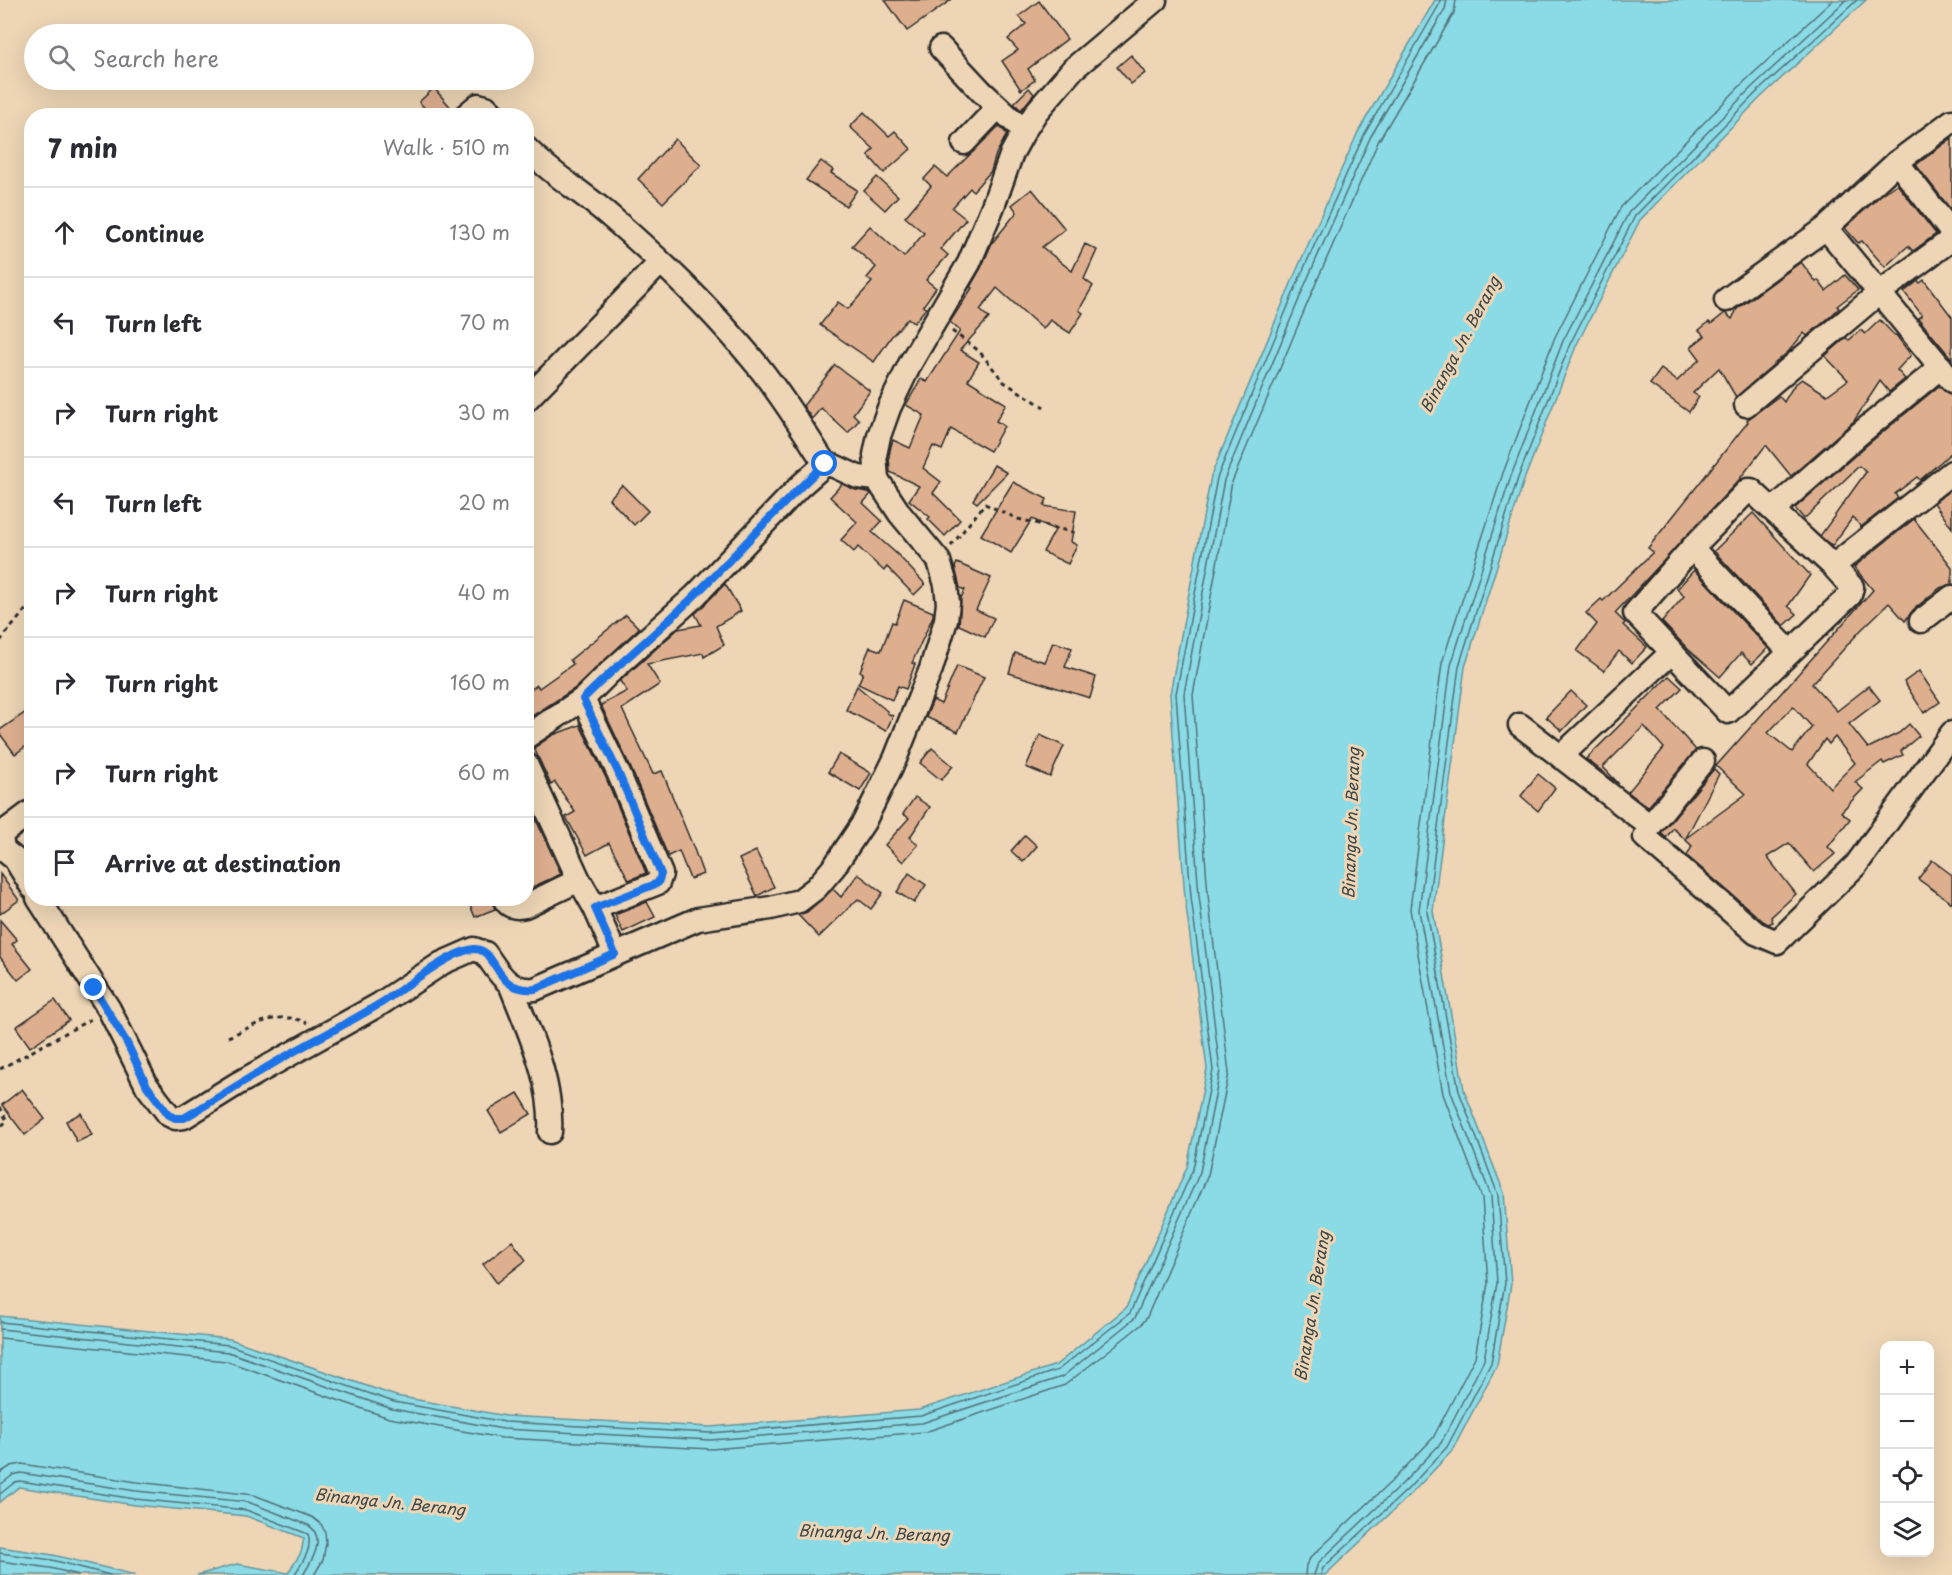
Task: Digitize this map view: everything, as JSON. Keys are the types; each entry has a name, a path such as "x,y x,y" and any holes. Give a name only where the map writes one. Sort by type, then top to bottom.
{"street":[{"path":"511,986 526,990 535,989 698,919 771,908 799,901 816,888 834,867 864,822 895,759 931,669 946,620 948,603 946,585 939,561 900,514 877,479 876,448 889,408 911,362 969,262 1012,153 1036,111 1073,69 1155,0"},
{"path":"941,48 1024,131"},
{"path":"964,143 998,107"},
{"path":"1726,300 1826,228 1897,162 1952,121"},
{"path":"534,156 611,216 729,332 759,367 825,464 858,477 877,479"},
{"path":"1897,162 1952,233"},
{"path":"1773,510 1858,435 1946,374 1826,228"},
{"path":"1746,405 1879,292 1952,238"},
{"path":"534,392 660,263"},
{"path":"534,732 583,699 695,596 800,486 825,464"},
{"path":"1833,566 1952,472"},
{"path":"1748,490 1751,490 1773,510 1852,587 1850,595 1728,712 1635,613 1692,548 1748,490"},
{"path":"1692,548 1790,652"},
{"path":"1921,621 1952,597"},
{"path":"1561,756 1671,653"},
{"path":"583,699 618,772 661,874 658,883 595,908"},
{"path":"1520,725 1650,826"},
{"path":"1703,761 1650,826 1645,837 1756,933 1777,942 1856,865 1952,733"},
{"path":"534,782 615,954"},
{"path":"24,817 1,836 2,848 15,859 24,874"},
{"path":"534,902 579,880"},
{"path":"43,906 108,1009 147,1086 169,1115 175,1118 184,1118 237,1084 380,1004 442,963 458,954 474,949 485,953 511,986 536,1052 547,1093 551,1111 550,1132"},
{"path":"510,906 516,908 525,906"}],"path":[{"path":"936,319 979,351 1004,382 1044,407"},
{"path":"939,561 985,504 1018,519 1076,533"},
{"path":"0,641 24,612"},
{"path":"0,1069 108,1009"},
{"path":"228,1037 275,1016 301,1020 327,1034"},
{"path":"0,1107 8,1121 0,1127"}],"water":[{"name":"Binanga Jn. Berang","path":"1435,0 1866,0 1760,98 1640,220 1576,346 1524,480 1465,667 1433,911 1464,1090 1504,1193 1511,1284 1497,1365 1452,1451 1411,1494 1325,1575 197,1575 237,1564 288,1573 301,1553 304,1538 246,1516 135,1505 19,1487 0,1502 0,1316 230,1339 396,1396 506,1416 710,1427 919,1410 1056,1365 1126,1308 1187,1167 1207,1069 1185,898 1170,694 1211,476 1295,274 1358,132"},
{"path":"0,1547 53,1555 135,1575 0,1575"}],"building":[{"path":"885,0 951,0 907,31"},
{"path":"1039,1 1067,39 1028,69 1035,80 1021,90 1002,61 1018,50 1008,39 1026,24 1019,16"},
{"path":"1131,55 1145,73 1131,84 1117,67"},
{"path":"1029,88 1034,94 1021,110 1014,103"},
{"path":"432,90 436,90 451,108 425,108 419,102"},
{"path":"864,112 889,136 895,131 911,149 884,173 868,155 874,149 850,127"},
{"path":"999,126 1007,134 996,154 991,171 973,191 970,188 952,208 966,219 941,249 948,255 926,280 936,288 923,306 926,308 914,323 908,318 891,337 874,362 820,325 838,302 848,309 872,282 867,278 876,267 852,246 870,226 904,257 924,233 905,217 931,186 924,179 935,167 947,177"},
{"path":"1952,138 1952,211 1916,165"},
{"path":"675,139 701,165 663,203 638,179"},
{"path":"821,161 833,170 831,173 857,190 846,206 806,180"},
{"path":"877,177 898,196 885,210 864,191"},
{"path":"1897,184 1936,234 1913,251 1908,246 1885,267 1862,241 1858,243 1845,228 1881,195"},
{"path":"1032,189 1065,229 1042,247 1072,271 1085,244 1097,250 1084,279 1093,286 1079,310 1083,313 1070,333 1050,320 1043,329 997,288 980,310 989,318 960,350 979,362 968,380 1006,404 996,421 1004,426 990,451 951,429 942,450 933,446 923,468 941,482 933,493 960,520 945,536 928,519 930,517 909,500 919,486 890,472 891,446 893,440 910,448 924,415 906,405 921,379 927,382 960,331 950,322 972,288 970,287 992,243 1017,212 1012,205"},
{"path":"1801,262 1826,291 1845,275 1858,290 1837,306 1839,308 1831,316 1807,336 1804,333 1788,352 1736,397 1719,368 1693,393 1699,397 1689,412 1650,384 1661,369 1677,381 1700,359 1691,347 1705,336 1699,330 1725,313 1732,319 1737,309"},
{"path":"1924,280 1952,317 1952,359 1918,318 1922,315 1904,292 1918,281 1920,283"},
{"path":"1880,320 1896,335 1911,355 1897,370 1905,379 1889,392 1880,381 1854,421 1791,476 1766,445 1738,481 1615,613 1625,623 1623,625 1647,647 1632,663 1619,651 1604,671 1577,651 1597,624 1586,613 1601,599 1603,601 1653,552 1648,548 1748,422 1747,420 1779,396 1784,402 1794,385 1802,379 1827,395 1848,380 1825,356 1846,338 1849,340 1861,330 1865,334"},
{"path":"835,365 870,391 853,414 859,420 848,433 821,408 812,419 803,406"},
{"path":"1939,386 1952,397 1952,452 1920,480 1917,477 1895,494 1898,498 1861,527 1853,517 1832,546 1820,536 1866,472 1859,466 1804,519 1795,508"},
{"path":"994,465 1007,473 977,503 973,500"},
{"path":"1013,482 1047,499 1044,506 1076,511 1071,542 1077,545 1068,564 1043,552 1055,530 1032,519 1011,553 981,535"},
{"path":"842,484 871,494 863,503 882,521 872,532 925,584 914,595 887,567 884,571 858,547 854,552 841,540 857,522 830,497"},
{"path":"622,485 648,511 634,525 609,499"},
{"path":"1950,490 1952,492 1952,528 1934,503"},
{"path":"1753,513 1810,575 1788,606 1797,614 1784,626 1714,551"},
{"path":"1914,519 1952,567 1952,584 1940,588 1913,610 1905,621 1889,603 1812,684 1837,711 1869,686 1880,700 1849,724 1868,748 1899,733 1909,724 1919,736 1901,751 1903,755 1884,764 1882,761 1855,782 1863,789 1841,812 1850,819 1828,847 1835,854 1814,872 1789,843 1767,857 1796,894 1771,917 1773,922 1768,924 1687,856 1692,846 1673,828 1666,838 1661,833 1714,769 1719,774 1686,838 1746,794 1716,766 1873,590 1854,567","holes":["1793,706 1812,727 1792,752 1768,733","1835,737 1855,763 1830,788 1808,764 1825,739 1829,744"]},
{"path":"957,563 991,578 976,610 994,618 985,637 959,625 961,598 965,590 960,588 955,567"},
{"path":"1694,570 1768,648 1752,664 1741,653 1720,677 1662,622 1684,596 1677,589"},
{"path":"725,584 741,611 716,626 724,645 704,657 703,653 647,664 660,684 622,709 653,774 662,771 694,849 703,874 690,879 679,851 668,856 601,705 627,691 620,681 678,629 701,625 695,614"},
{"path":"904,600 933,612 933,616 912,663 915,664 906,689 898,686 892,700 858,684 863,673 860,671 870,647 881,651 892,622 895,623"},
{"path":"626,615 639,628 574,689 534,715 534,687 537,685 539,688 573,664 570,660"},
{"path":"1053,642 1072,648 1065,667 1096,677 1090,698 1009,673 1015,653 1045,662"},
{"path":"957,666 984,677 958,732 926,717 933,700 941,704"},
{"path":"1919,671 1940,702 1924,713 1904,682"},
{"path":"1669,676 1682,688 1660,710 1696,750 1648,807 1628,792 1664,748 1644,726 1603,767 1619,784 1586,759"},
{"path":"857,686 893,716 886,731 846,710"},
{"path":"1571,691 1586,705 1562,731 1546,717"},
{"path":"24,714 24,748 15,754 0,734 0,730"},
{"path":"580,725 606,778 646,873 629,880 609,843 587,855 566,817 575,812 555,782 551,785 534,748 553,735"},
{"path":"1040,735 1064,746 1050,777 1026,767"},
{"path":"932,748 953,766 941,780 920,763"},
{"path":"839,754 871,773 860,791 828,772"},
{"path":"1538,774 1555,788 1538,811 1521,796"},
{"path":"915,797 930,807 910,837 918,845 903,862 885,845 909,818 903,814"},
{"path":"534,815 561,874 534,886"},
{"path":"1025,835 1037,846 1023,862 1011,851"},
{"path":"756,851 774,887 757,896 739,859"},
{"path":"1932,860 1952,875 1952,903 1918,879"},
{"path":"909,873 926,885 914,903 897,892"},
{"path":"0,874 19,900 0,914"},
{"path":"858,874 883,893 871,909 858,899 819,937 798,915 807,912 833,889 841,897"},
{"path":"647,902 655,917 623,932 615,915"},
{"path":"470,906 494,906 495,909 475,917"},
{"path":"0,920 17,940 12,944 32,969 18,980 0,957"},
{"path":"55,1000 69,1020 30,1047 16,1027"},
{"path":"22,1089 45,1119 25,1135 2,1105"},
{"path":"518,1093 531,1114 501,1132 488,1111"},
{"path":"81,1113 92,1135 77,1142 66,1121"},
{"path":"512,1241 526,1260 497,1283 483,1264"}],"route":[{"path":"94,988 127,1043 147,1086 169,1115 184,1118 237,1084 380,1004 458,954 474,949 480,950 485,953 511,986 526,990 535,989 615,954 595,908 658,883 661,874 618,772 583,699 695,596 800,486 825,464"}]}
